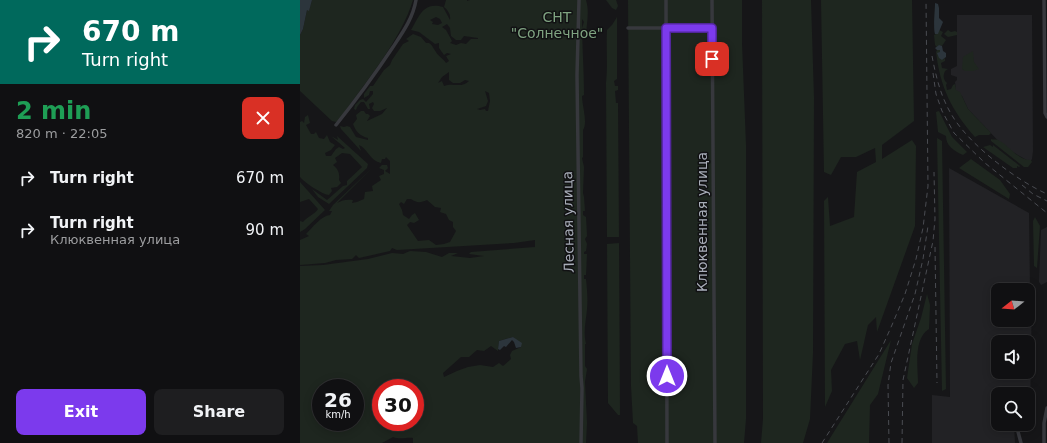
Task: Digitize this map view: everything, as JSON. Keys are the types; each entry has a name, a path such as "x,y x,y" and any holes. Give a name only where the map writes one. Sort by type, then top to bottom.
{"street":[{"path":"336,125 373,77 409,22 416,0"},
{"name":"Лесная улица","path":"578,0 582,388 581,443"},
{"path":"666,0 668,443"},
{"name":"Клюквенная улица","path":"712,0 714,443"},
{"path":"1044,0 1045,112 1047,117"},
{"path":"628,28 712,28"},
{"path":"1044,443 1044,423 1047,408"},
{"path":"1018,431 1021,443"}],"shaded area":[{"path":"300,0 312,0 309,11 307,10 303,29 300,35"},
{"path":"935,3 938,4 939,18 943,22 938,34 935,34 934,31"},
{"path":"957,15 1032,15 1033,151 1030,162 1004,147 968,109 962,96 956,92 955,82 957,77 951,75 951,69 957,66"},
{"path":"939,45 942,46 943,51 946,53 946,57 942,60 939,58 937,53 940,52 940,50 935,48"},
{"path":"949,168 1029,213 1030,283 991,283 991,327 1031,327 1031,335 991,335 991,379 1031,379 1030,387 991,387 991,431 1014,431 1015,443 932,443 932,395 950,397"},
{"path":"1047,227 1047,282 1041,285 1039,282 1041,230"},
{"path":"513,337 522,343 521,347 516,348 512,340 506,347 504,346 500,350 498,349 499,341"}],"green space":[{"path":"312,0 413,0 392,45 342,116 336,122 332,121 300,91 300,35 303,29 307,10 309,10"},
{"name":"СНТ \"Солнечное\"","path":"446,0 586,0 588,19 586,38 583,39 582,29 584,95 582,96 585,123 583,130 582,158 584,167 583,193 585,211 583,211 583,215 586,217 587,236 585,239 587,244 586,251 584,252 584,254 587,254 586,275 584,275 584,279 586,279 587,298 585,330 585,366 587,369 585,382 587,423 586,443 413,443 413,438 393,437 382,443 300,443 300,266 323,265 368,259 392,253 403,254 410,251 426,252 442,257 449,253 458,253 451,256 470,258 484,256 469,254 471,252 535,247 535,240 514,243 397,250 392,248 390,251 359,258 356,255 352,259 300,265 300,240 309,236 306,234 320,220 330,215 332,211 329,211 333,205 373,167 337,203 343,200 353,200 352,203 364,199 365,192 373,191 372,186 381,180 379,176 384,174 384,170 379,168 382,165 387,165 388,168 385,171 390,174 390,161 386,157 385,159 382,159 381,163 374,160 365,149 359,145 361,151 340,126 350,127 356,137 368,140 368,138 359,133 354,127 353,124 357,119 356,115 361,111 364,111 370,116 367,121 382,114 387,108 380,111 374,111 372,108 374,104 373,102 369,104 370,109 368,109 364,102 361,102 356,110 354,109 355,105 363,99 366,102 373,94 373,91 370,91 369,95 364,98 364,94 370,86 373,86 384,70 390,65 403,44 409,41 406,39 413,34 421,37 426,43 429,43 446,63 449,61 446,56 451,54 447,53 444,55 439,48 439,43 435,44 419,32 411,30 419,15 426,8 431,6 443,7 450,20 447,10 444,7","holes":["436,17 440,19 442,23 438,25 432,24 433,22 430,20","447,24 450,28 451,36 456,40 461,40 464,36 478,39 471,39 466,44 461,43 456,45 450,43 452,41 446,30 442,27","449,72 449,80 453,83 460,83 465,80 469,81 463,85 444,86 442,81 438,83 442,77","485,91 489,93 490,101 488,111 485,109 477,109 486,106 488,101","407,199 419,202 427,200 435,207 441,208 440,212 446,214 449,220 453,222 453,227 456,231 450,242 436,245 429,240 418,241 407,225 410,222 414,223 419,220 415,213 409,219 403,215 399,204 401,202 404,204","513,337 521,347 512,351 510,355 511,359 503,366 499,363 493,367 480,365 468,367 444,377 443,373 461,357 469,357 477,350 484,351 491,346 498,351 499,341"]},
{"path":"606,0 616,0 618,6 616,10 612,8"},
{"path":"628,0 742,0 746,145 746,419 744,443 638,443 637,426 633,423 631,386"},
{"path":"762,0 811,0 814,98 813,353 810,419 803,443 761,443 763,419"},
{"path":"821,0 912,0 914,121 882,145 882,159 912,140 916,146 915,226 877,332 876,317 868,325 860,360 857,341 845,344 831,370 832,391 825,407 824,201 828,197 830,226 854,217 857,172 876,162 875,148 856,157 841,157 831,175 824,172"},
{"path":"617,17 617,79 614,81 615,86 618,86 618,90 615,91 616,103 618,103 619,237 607,237 607,30"},
{"path":"939,30 943,32 941,36 946,40 942,46 939,45 937,47 935,45 934,35 938,33"},
{"path":"948,30 951,32 957,32 957,35 948,37 944,34"},
{"path":"937,50 940,50 942,60 945,58 945,61 941,63 942,68 948,69 945,71 944,76 947,83 947,90 951,89 955,84 956,90 960,92 968,109 991,133 989,135 979,135 975,137 960,118 948,98 944,87 938,65"},
{"path":"973,51 974,62 979,69 965,71 962,69 963,57"},
{"path":"939,111 952,137 967,152 963,155 951,148 947,143 946,136 938,132 936,112"},
{"path":"308,115 310,123 306,125 311,134 316,132 319,138 324,139 327,135 330,142 335,145 331,150 325,153 326,156 331,156 339,147 343,149 345,148 331,136 338,140 337,136 368,164 367,168 329,204 318,197 312,189 327,200 343,186 347,185 347,181 362,167 350,154 342,153 335,158 337,162 333,165 338,171 339,180 341,183 337,187 331,188 332,191 329,195 318,191 302,179 300,177 300,122 302,121 304,123 305,117"},
{"path":"937,138 942,141 946,389 942,391"},
{"path":"991,139 1002,142 1022,158 1031,160 1032,162 1028,167 1024,167 991,141"},
{"path":"990,145 993,147 993,145 1020,166 1013,168 983,147"},
{"path":"971,159 1000,180 1010,194 1009,199 959,168"},
{"path":"300,182 325,210 300,232 300,221 303,222 318,209 309,199 300,202"},
{"path":"1035,217 1040,226 1037,268 1034,266 1033,221"},
{"path":"619,243 620,415 618,415 608,403 607,244"},
{"path":"927,294 930,305 929,329 924,334 918,346 918,383 914,388 907,378 912,344"},
{"path":"891,340 878,394 870,405 869,443 827,443"}],"railway":[{"path":"822,443 879,354 905,294 916,259 923,228 928,186 926,0"},
{"path":"932,56 942,95 953,117 961,128 982,150 1008,171 1047,194"},
{"path":"933,73 936,94 942,111 954,133 985,163 1047,213"},
{"path":"902,443 903,380 933,241 935,219 934,172"},
{"path":"1022,185 1033,194 1047,201"},
{"path":"889,443 888,385 891,363 915,294 923,259 928,226"},
{"path":"935,247 937,383"}],"route":[{"path":"667,376 666,28 712,28 712,59"}]}
